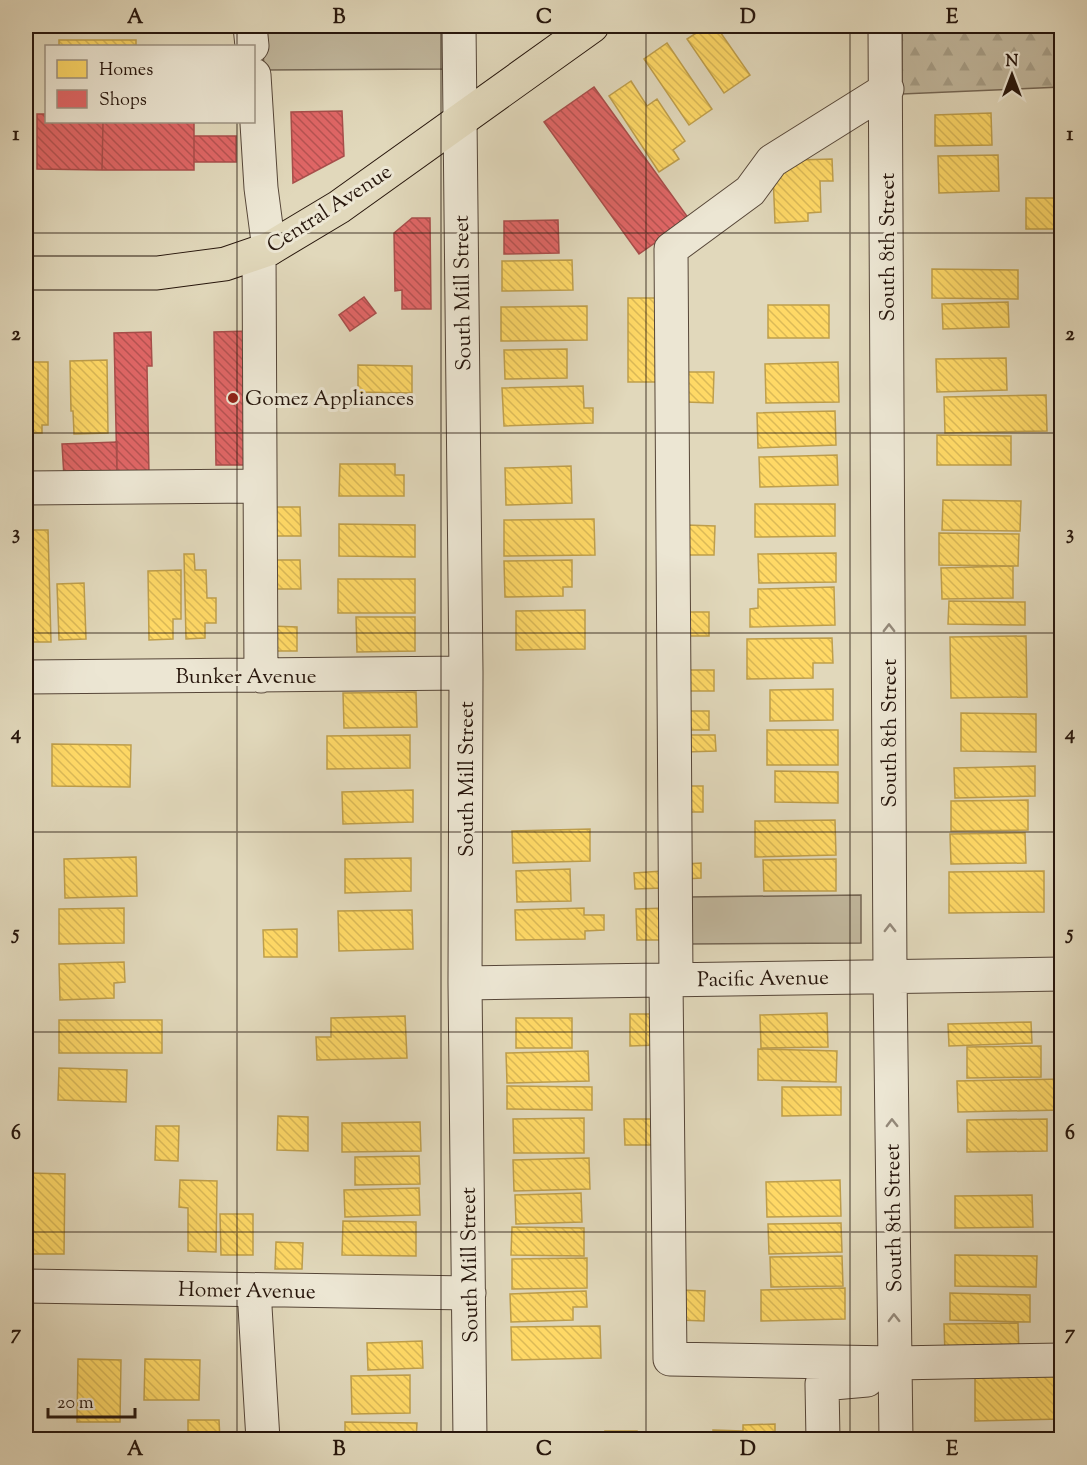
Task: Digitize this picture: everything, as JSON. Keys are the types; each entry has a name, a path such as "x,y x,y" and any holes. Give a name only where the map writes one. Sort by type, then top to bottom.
{"main road":[{"name":"Central Avenue","path":"26,273 157,273 225,264 264,251 339,207 592,26"}],"street":[{"path":"250,26 252,45"},
{"name":"South Mill Street","path":"459,26 466,673 465,983 470,1440"},
{"name":"South 8th Street","path":"885,26 890,976 896,1440"},
{"path":"887,89 772,161 750,191 671,249 670,1359 895,1370 1062,1360"},
{"path":"255,91 264,251 260,486 261,676"},
{"path":"26,488 260,486"},
{"name":"Bunker Avenue","path":"26,677 466,673"},
{"name":"Pacific Avenue","path":"465,983 1062,974"},
{"name":"Homer Avenue","path":"26,1286 469,1293"},
{"path":"254,1290 263,1440"},
{"path":"823,1440 822,1384 895,1370"}],"green space":[{"path":"262,26 447,26 447,69 264,70"},
{"path":"902,26 1061,26 1061,87 902,94"},
{"path":"861,895 861,943 688,944 688,897"}],"building: Homes":[{"path":"707,26 716,26 750,75 724,93 687,39"},
{"path":"59,40 136,40 136,45 59,45"},
{"path":"667,43 712,109 689,125 644,59"},
{"path":"631,81 647,106 657,99 685,141 673,150 679,159 659,172 609,96"},
{"path":"991,113 992,145 935,146 935,115"},
{"path":"998,155 999,191 939,193 938,156"},
{"path":"832,159 833,181 820,181 821,212 808,213 808,221 775,223 773,174 797,160"},
{"path":"1026,198 1062,198 1062,229 1026,229"},
{"path":"572,260 573,290 502,291 502,261"},
{"path":"932,269 1018,270 1018,299 932,298"},
{"path":"628,298 662,298 662,382 628,382"},
{"path":"1008,302 1009,327 943,329 942,304"},
{"path":"768,305 829,305 829,338 768,338"},
{"path":"587,306 587,340 501,341 501,307"},
{"path":"567,349 567,378 505,379 504,350"},
{"path":"1006,358 1007,390 937,392 936,359"},
{"path":"107,360 108,433 74,434 70,361"},
{"path":"26,362 48,362 48,425 42,425 42,433 26,433"},
{"path":"838,362 839,402 766,403 765,364"},
{"path":"358,365 412,366 412,393 358,392"},
{"path":"686,372 714,372 713,403 686,402"},
{"path":"583,386 584,408 593,408 593,423 504,426 502,388"},
{"path":"1046,395 1047,431 945,433 944,397"},
{"path":"835,411 836,445 758,448 757,413"},
{"path":"937,435 1011,436 1011,465 937,465"},
{"path":"837,455 838,485 760,487 759,457"},
{"path":"340,464 395,464 395,475 404,475 404,496 339,496"},
{"path":"571,466 572,503 506,505 505,468"},
{"path":"943,500 1021,501 1020,531 942,530"},
{"path":"755,504 835,504 835,536 755,537"},
{"path":"268,507 300,507 301,536 268,536"},
{"path":"594,519 595,555 504,556 504,520"},
{"path":"339,524 415,525 415,557 339,556"},
{"path":"686,525 715,526 714,555 686,555"},
{"path":"27,530 48,530 51,642 26,642"},
{"path":"939,533 1019,534 1018,566 939,565"},
{"path":"836,553 836,582 759,583 758,554"},
{"path":"184,554 194,554 195,570 206,570 207,598 216,598 216,623 205,623 205,638 186,639"},
{"path":"272,560 300,560 301,589 272,589"},
{"path":"572,560 572,587 563,587 563,596 505,597 504,561"},
{"path":"1013,566 1013,598 942,599 941,568"},
{"path":"181,570 181,619 173,619 173,639 149,640 148,571"},
{"path":"338,579 415,579 415,613 338,613"},
{"path":"84,583 86,639 59,640 57,584"},
{"path":"834,587 835,625 750,627 750,609 758,608 758,589"},
{"path":"949,601 1025,602 1025,625 948,624"},
{"path":"585,610 585,649 516,650 516,611"},
{"path":"682,612 709,612 709,636 682,636"},
{"path":"356,617 415,617 415,651 357,652"},
{"path":"271,626 297,627 297,651 271,651"},
{"path":"1026,636 1027,697 951,698 950,637"},
{"path":"832,638 833,663 813,663 813,678 747,679 747,639"},
{"path":"686,670 714,670 714,691 686,691"},
{"path":"833,689 833,720 770,721 770,690"},
{"path":"416,692 417,727 344,728 343,693"},
{"path":"685,711 709,711 709,730 685,730"},
{"path":"961,713 1036,714 1036,752 961,751"},
{"path":"767,730 838,730 838,765 767,765"},
{"path":"410,735 410,768 327,769 327,736"},
{"path":"685,735 715,735 716,751 686,752"},
{"path":"52,744 131,745 130,787 52,786"},
{"path":"1035,766 1035,796 955,798 954,768"},
{"path":"775,771 838,772 838,803 775,802"},
{"path":"687,786 703,786 703,812 687,812"},
{"path":"413,790 413,822 343,824 342,792"},
{"path":"1028,800 1028,830 951,831 951,801"},
{"path":"835,820 836,855 755,857 755,821"},
{"path":"590,829 590,861 513,863 512,831"},
{"path":"1025,833 1026,863 951,864 950,834"},
{"path":"136,857 137,896 65,898 64,859"},
{"path":"411,858 411,891 345,893 345,859"},
{"path":"836,859 836,891 764,891 763,860"},
{"path":"701,863 701,878 686,879 685,864"},
{"path":"570,869 571,901 517,902 516,871"},
{"path":"662,871 663,888 635,889 634,873"},
{"path":"1044,871 1044,912 949,913 949,872"},
{"path":"124,908 124,943 59,944 59,909"},
{"path":"584,908 584,915 604,915 604,930 585,931 585,939 516,940 515,910"},
{"path":"666,908 667,940 637,940 636,909"},
{"path":"412,910 413,949 339,951 338,911"},
{"path":"297,929 297,957 264,957 263,930"},
{"path":"124,962 125,982 114,983 114,998 60,1000 59,964"},
{"path":"827,1013 828,1047 761,1048 760,1015"},
{"path":"630,1014 656,1014 657,1045 630,1046"},
{"path":"405,1016 407,1058 317,1060 316,1037 331,1037 331,1018"},
{"path":"516,1018 572,1018 572,1048 516,1048"},
{"path":"59,1020 162,1020 162,1053 59,1053"},
{"path":"1031,1022 1032,1043 949,1046 948,1024"},
{"path":"1041,1046 1041,1077 967,1078 967,1047"},
{"path":"758,1049 837,1051 836,1082 758,1080"},
{"path":"588,1051 589,1081 507,1083 506,1053"},
{"path":"59,1068 127,1070 126,1102 58,1100"},
{"path":"1062,1079 1062,1110 958,1112 957,1081"},
{"path":"507,1086 592,1087 592,1110 507,1109"},
{"path":"782,1087 841,1087 841,1115 782,1116"},
{"path":"278,1116 308,1117 308,1151 277,1150"},
{"path":"584,1118 584,1153 514,1153 513,1119"},
{"path":"624,1119 651,1119 652,1145 625,1145"},
{"path":"1047,1119 1047,1151 967,1152 967,1120"},
{"path":"420,1122 421,1151 342,1152 342,1123"},
{"path":"156,1126 179,1126 178,1161 155,1160"},
{"path":"419,1156 420,1184 355,1185 355,1157"},
{"path":"589,1158 590,1189 514,1191 513,1160"},
{"path":"30,1173 65,1174 64,1254 29,1254"},
{"path":"180,1180 217,1181 216,1252 188,1251 188,1208 179,1207"},
{"path":"840,1180 841,1216 767,1217 766,1182"},
{"path":"419,1188 420,1215 345,1217 344,1190"},
{"path":"581,1193 582,1222 516,1224 515,1195"},
{"path":"1032,1195 1033,1227 955,1228 955,1196"},
{"path":"220,1214 253,1214 253,1255 221,1255"},
{"path":"343,1221 416,1222 416,1256 342,1255"},
{"path":"841,1223 842,1252 769,1254 768,1224"},
{"path":"512,1227 584,1228 584,1256 511,1255"},
{"path":"276,1242 303,1243 302,1269 275,1269"},
{"path":"955,1255 1037,1256 1036,1287 955,1286"},
{"path":"842,1256 843,1286 771,1287 770,1257"},
{"path":"587,1258 587,1288 512,1289 512,1259"},
{"path":"845,1288 845,1319 761,1321 761,1290"},
{"path":"681,1290 705,1291 704,1321 679,1320"},
{"path":"586,1291 587,1307 573,1307 573,1320 511,1322 510,1294"},
{"path":"950,1293 1030,1295 1030,1322 950,1320"},
{"path":"1018,1323 1019,1353 945,1354 944,1324"},
{"path":"600,1326 601,1358 512,1360 511,1327"},
{"path":"422,1341 423,1368 368,1370 367,1343"},
{"path":"78,1359 121,1360 120,1422 77,1422"},
{"path":"145,1359 200,1360 199,1400 144,1400"},
{"path":"1062,1370 1062,1419 975,1421 975,1372"},
{"path":"410,1375 410,1413 352,1414 351,1376"},
{"path":"188,1420 219,1420 220,1440 188,1440"},
{"path":"345,1422 417,1423 416,1440 345,1440"},
{"path":"775,1424 775,1440 743,1440 743,1425"},
{"path":"713,1430 742,1431 742,1440 676,1440 713,1439"},
{"path":"605,1431 637,1431 637,1440 606,1440"},
{"path":"642,1434 674,1434 674,1440 642,1440"},
{"path":"502,1438 537,1438 537,1440 502,1440"}],"building: Shops":[{"path":"594,87 689,219 639,254 544,122"},
{"path":"342,111 344,156 293,183 291,112"},
{"path":"37,114 45,114 45,123 103,123 102,170 37,169"},
{"path":"103,123 194,123 194,170 102,170"},
{"path":"194,136 236,136 236,162 194,162"},
{"path":"412,218 430,218 431,309 402,309 402,290 395,291 394,233"},
{"path":"558,220 559,253 504,254 504,221"},
{"path":"364,297 376,313 350,331 339,315"},
{"name":"Gomez Appliances","path":"250,331 251,465 216,465 214,332"},
{"path":"151,332 152,366 147,366 149,475 117,476 114,333"},
{"path":"117,442 117,476 64,477 62,444"}],"place":[{"name":"Gomez Appliances","path":"233,398"}]}
